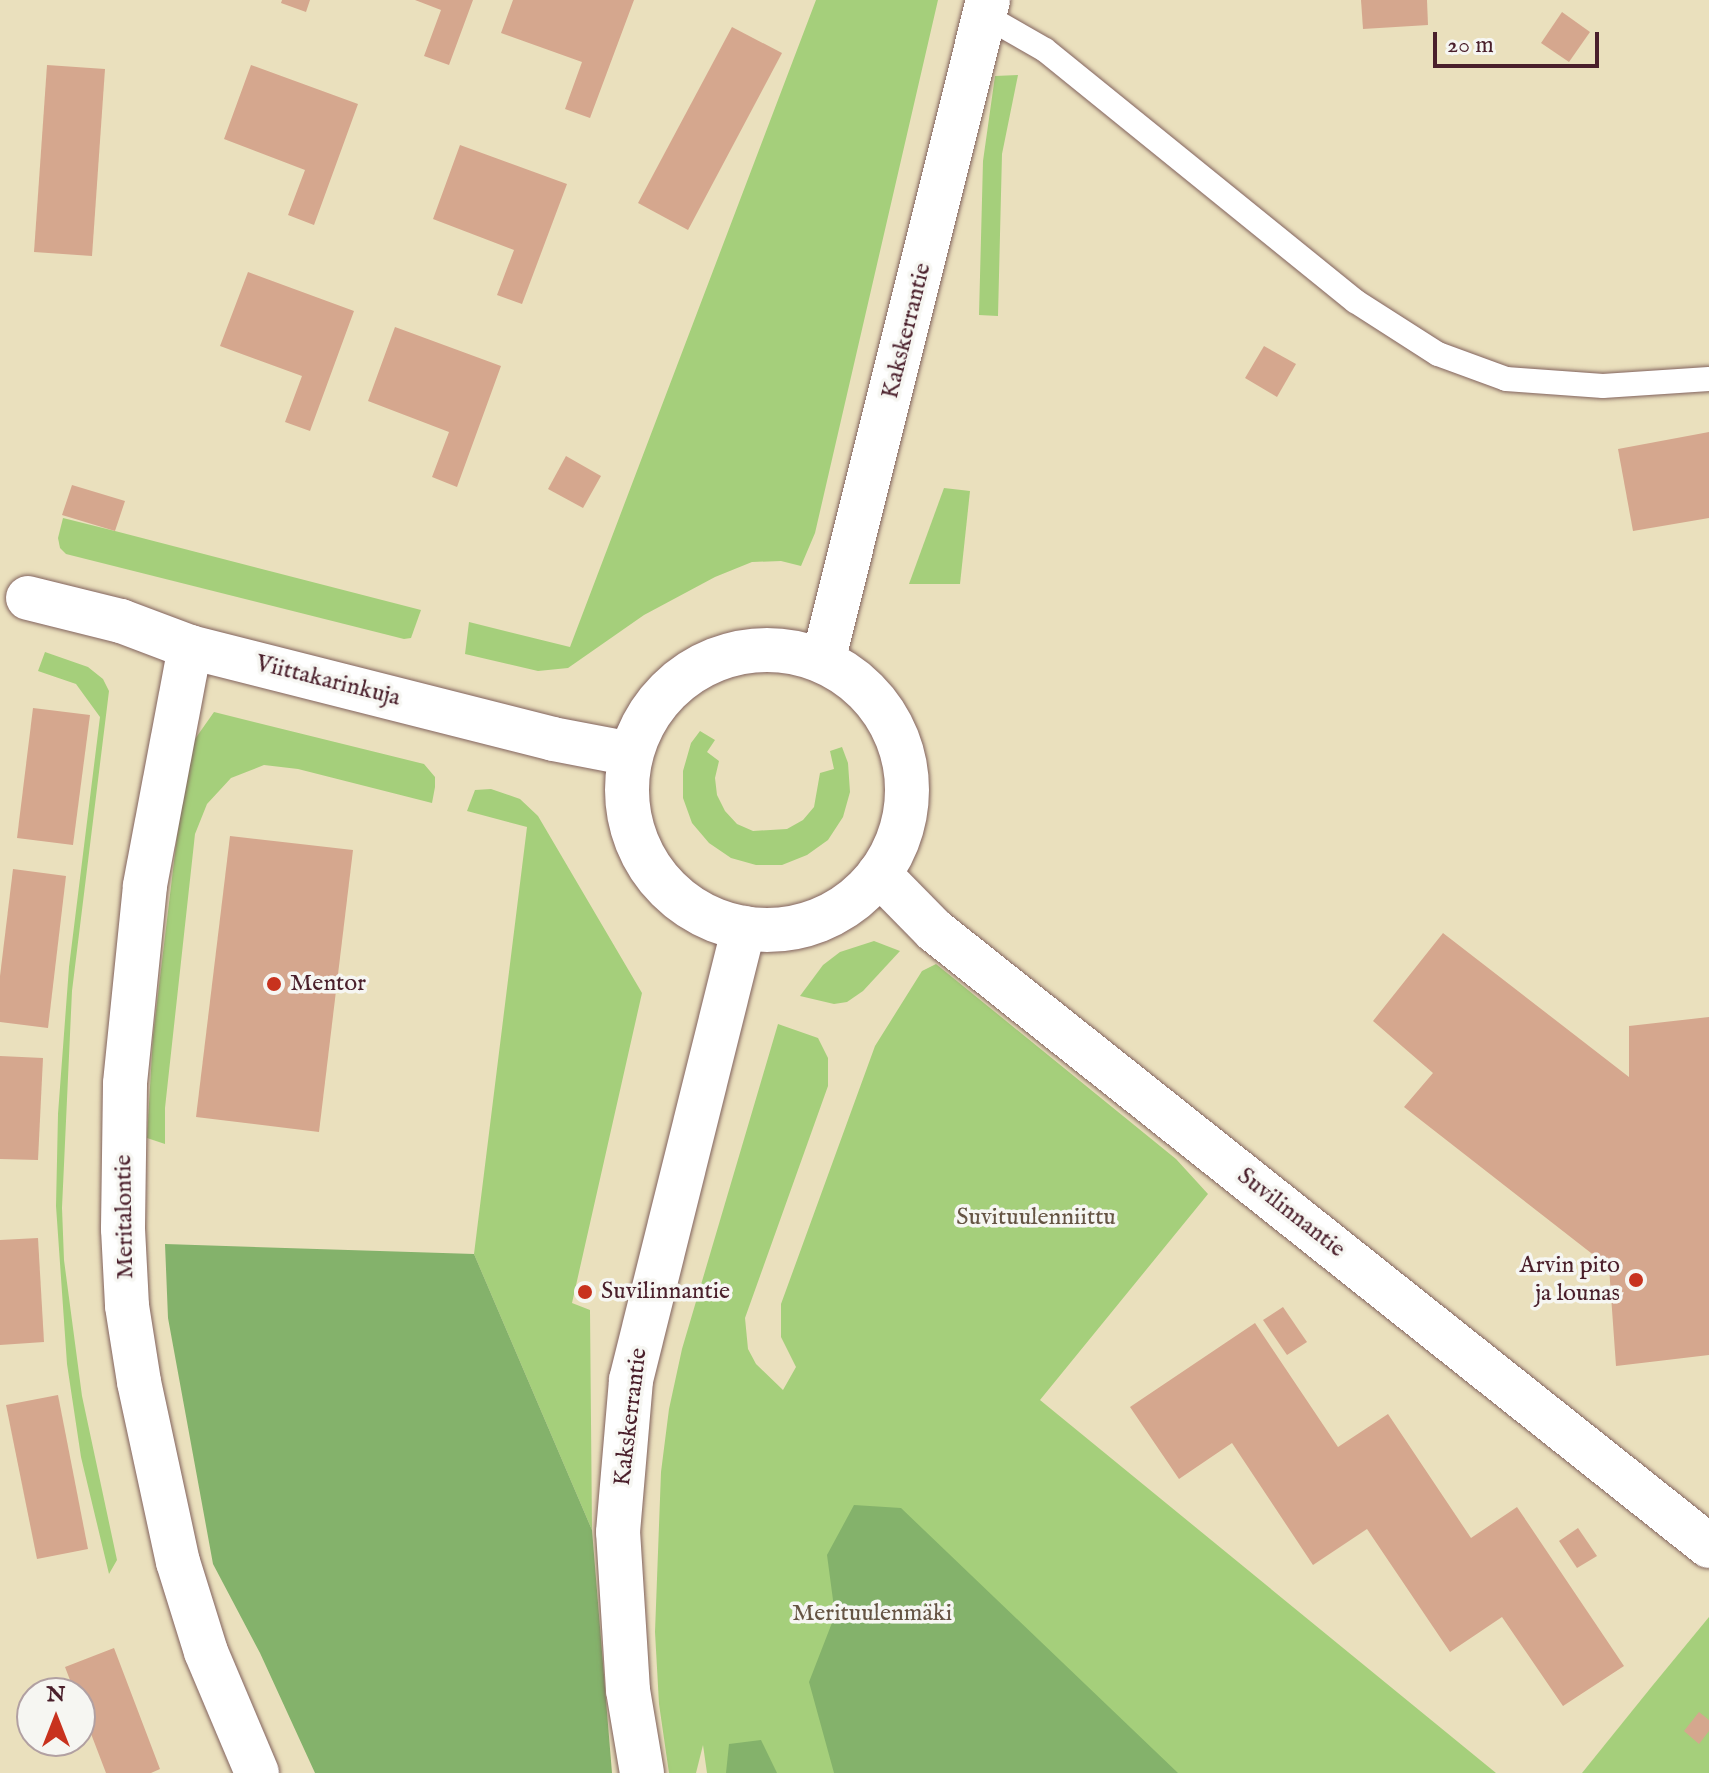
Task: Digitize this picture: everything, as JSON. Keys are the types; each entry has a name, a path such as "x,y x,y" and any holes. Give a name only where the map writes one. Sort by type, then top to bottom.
{"street":[{"name":"Kakskerrantie","path":"823,661 986,8"},
{"name":"Viittakarinkuja","path":"28,598 121,621 190,647 553,739 631,754"},
{"name":"Meritalontie","path":"190,647 145,886 125,1084 123,1229 127,1306 139,1382 178,1562 206,1652 257,1773"},
{"path":"757,650 791,652 823,661 852,677 876,701 894,729 905,762 908,795 902,828 869,888 842,909 811,924 778,930 744,928 711,919 681,902 657,878 639,849 628,816 626,782 631,754 647,716 667,690 694,670 724,656 757,650"},
{"name":"Suvilinnantie","path":"879,874 934,930 1709,1546"},
{"name":"Kakskerrantie","path":"642,1773 628,1690 618,1532 631,1380 744,928"}],"lane":[{"path":"986,8 1045,50 1355,301 1438,354 1506,379 1603,386 1709,379"}],"green space":[{"path":"816,0 938,0 815,533 801,566 781,561 752,562 715,577 644,615 568,668 538,671 465,654 469,622 570,647"},
{"path":"1018,75 1002,154 998,316 979,315 983,161 995,76"},
{"path":"944,488 970,491 960,584 909,584"},
{"path":"63,518 421,610 411,638 404,639 66,554 60,548 58,538"},
{"path":"45,652 88,667 103,679 109,691 72,991 62,1208 64,1260 82,1396 117,1560 109,1574 81,1457 67,1364 56,1206 58,1114 69,967 100,717 76,684 38,671"},
{"path":"214,712 424,764 435,777 435,787 432,803 298,769 264,765 231,778 207,804 195,834 165,1108 165,1144 147,1138 153,1036 185,770 195,739"},
{"path":"700,731 715,740 707,752 719,761 715,778 717,795 725,811 737,824 753,831 787,829 803,820 814,807 820,773 834,769 830,751 842,747 848,763 850,792 843,817 828,840 807,855 782,865 756,865 731,858 709,843 692,823 683,798 683,771 691,743"},
{"path":"491,789 520,799 538,816 642,993 572,1303 590,1310 592,1530 474,1254 527,827 467,811 475,790"},
{"path":"874,941 900,951 863,991 847,1002 834,1004 800,996 823,965 840,952"},
{"path":"936,964 1176,1159 1208,1194 1040,1400 1496,1773 707,1773 703,1745 696,1773 669,1773 659,1704 655,1632 661,1472 669,1409 682,1349 778,1024 818,1038 828,1058 828,1086 745,1318 748,1349 756,1364 783,1390 796,1367 781,1337 781,1304 875,1046 922,971"},
{"path":"165,1244 474,1254 592,1530 612,1773 315,1773 260,1653 213,1564 168,1318"},
{"name":"Merituulenmäki","path":"854,1505 901,1508 1178,1773 834,1773 809,1682 835,1615 827,1555"},
{"path":"1709,1617 1709,1773 1582,1773 1653,1685"},
{"path":"761,1740 777,1773 726,1773 729,1744"}],"building":[{"path":"282,0 310,0 306,12 281,3"},
{"path":"415,0 473,0 449,65 424,56 441,10"},
{"path":"513,0 634,0 590,118 565,109 582,62 501,33"},
{"path":"1361,0 1427,0 1428,25 1363,29"},
{"path":"1562,12 1590,32 1569,62 1541,43"},
{"path":"732,27 782,53 688,230 638,203"},
{"path":"47,65 105,69 92,256 34,252"},
{"path":"251,65 358,104 314,225 288,215 305,170 224,139"},
{"path":"460,145 567,184 522,304 497,295 514,250 433,219"},
{"path":"248,272 354,311 310,431 285,422 302,376 220,346"},
{"path":"395,327 501,366 457,487 432,477 449,432 368,401"},
{"path":"1264,346 1296,364 1277,397 1245,378"},
{"path":"1709,432 1709,518 1633,531 1618,449"},
{"path":"566,456 601,476 583,508 548,489"},
{"path":"72,485 125,501 115,531 62,515"},
{"path":"33,708 90,715 73,845 17,838"},
{"name":"Mentor","path":"230,836 353,850 319,1132 196,1117"},
{"path":"13,869 66,876 48,1028 0,1022 0,976"},
{"path":"1443,933 1629,1077 1629,1026 1709,1017 1709,1355 1616,1366 1609,1267 1404,1107 1433,1073 1373,1021"},
{"path":"0,1056 43,1058 38,1160 0,1159"},
{"path":"38,1238 44,1342 0,1345 0,1240"},
{"path":"1283,1307 1307,1342 1287,1355 1263,1320"},
{"path":"1255,1323 1338,1447 1388,1414 1471,1538 1517,1507 1624,1666 1563,1706 1502,1617 1450,1652 1367,1529 1313,1565 1232,1443 1179,1479 1130,1407"},
{"path":"58,1395 88,1549 37,1559 6,1405"},
{"path":"1578,1528 1597,1556 1577,1568 1559,1541"},
{"path":"114,1648 160,1769 151,1773 106,1773 96,1747 96,1677 69,1677 65,1667"},
{"path":"1699,1712 1709,1720 1709,1731 1699,1744 1684,1731"}],"place":[{"name":"Mentor","path":"274,984"},
{"name":"Arvin pito ja lounas","path":"1636,1280"},
{"name":"Suvilinnantie","path":"585,1292"}],"park label":[{"name":"Suvituulenniittu","path":"1036,1218"}]}
